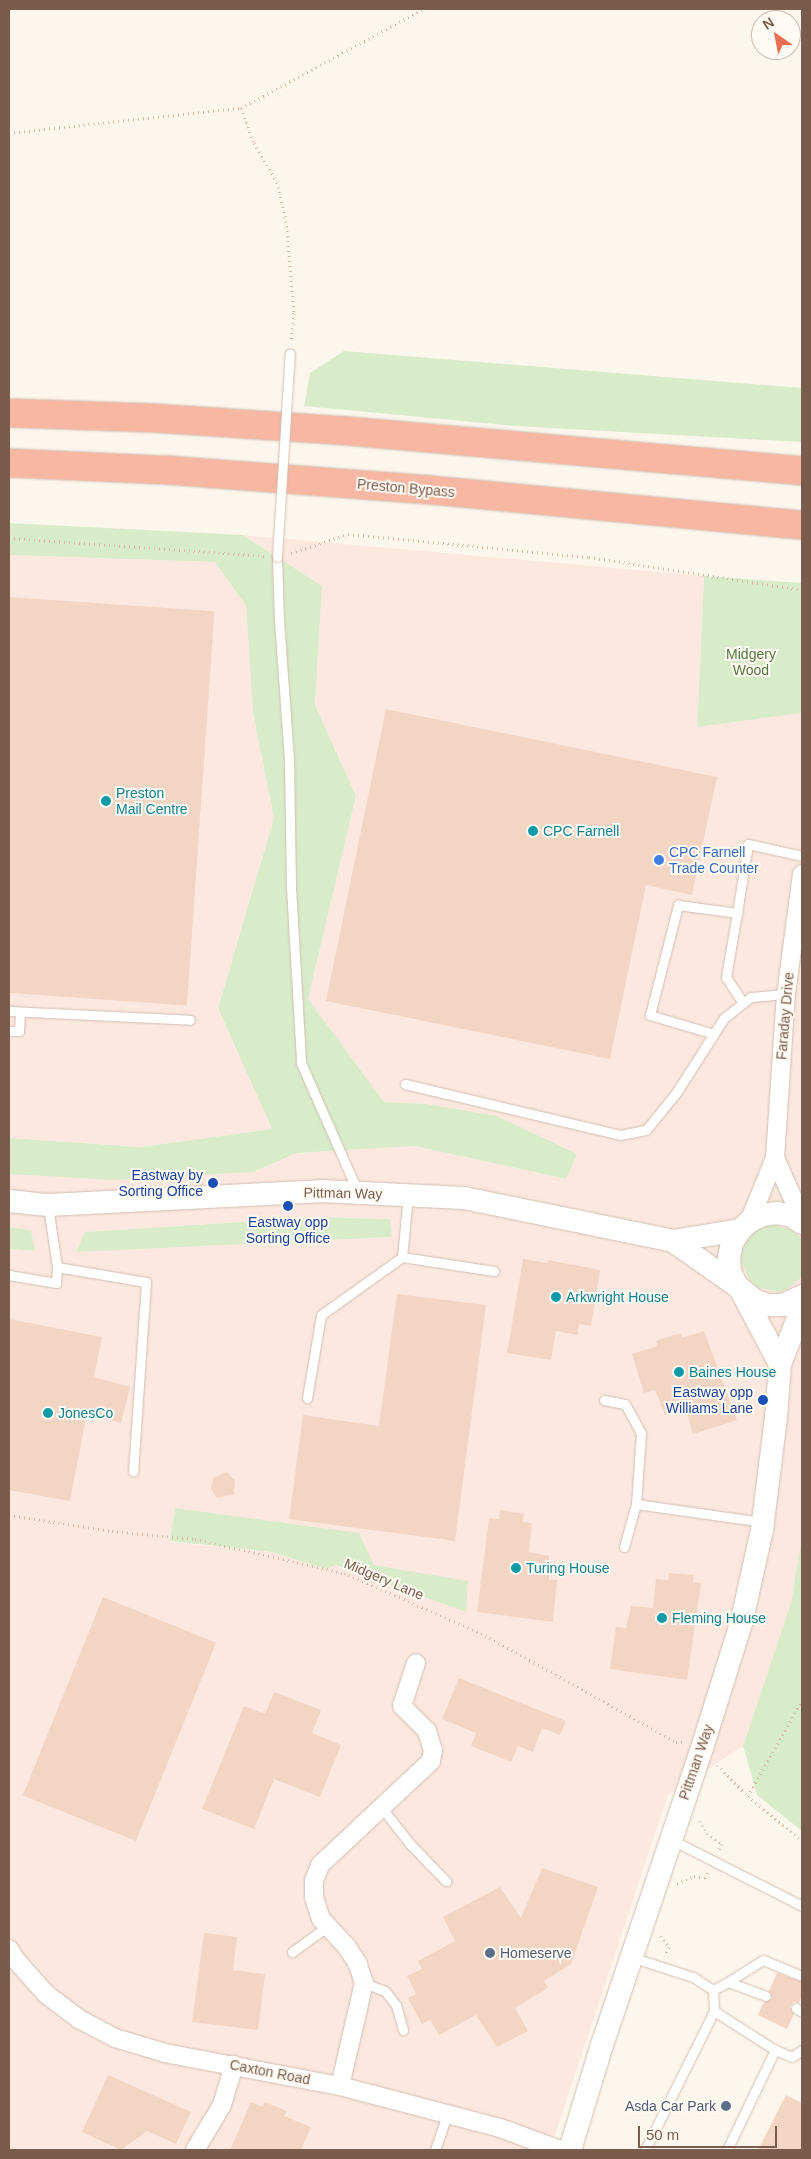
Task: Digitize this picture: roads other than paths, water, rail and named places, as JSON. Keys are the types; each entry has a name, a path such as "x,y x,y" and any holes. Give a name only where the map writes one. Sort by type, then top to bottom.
{"highway":[{"path":"9,412 153,418 337,431 802,471"},
{"name":"Preston Bypass","path":"9,464 166,470 430,490 802,525"}],"street":[{"name":"Faraday Drive","path":"744,1226 775,1158 786,994 798,928 802,874"},
{"name":"Faraday Drive","path":"775,1158 802,1221"},
{"name":"Pittman Way","path":"9,1201 48,1206 321,1191 464,1198 673,1242 740,1289 780,1364"},
{"name":"Pittman Way","path":"673,1242 744,1226 762,1215 777,1213 792,1216 802,1221"},
{"path":"744,1226 732,1243 729,1257 730,1272 740,1289 754,1300 768,1305 783,1304 802,1296"},
{"name":"Pittman Way","path":"570,2150 631,1957 702,1748 742,1620 763,1522 776,1418 780,1364 802,1308"},
{"path":"340,2086 364,1983 358,1964 347,1947 322,1918 314,1897 314,1881 320,1865 431,1761 433,1750 427,1731 402,1706 416,1663"},
{"name":"Caxton Road","path":"9,1949 15,1959 46,1994 79,2019 115,2038 165,2053 340,2086 500,2128 560,2150"},
{"path":"195,2150 222,2105 234,2065"}],"lane":[{"path":"290,353 277,557 278,620 289,760 291,887 301,1062 358,1192"},
{"path":"743,1003 726,977 748,844 802,856"},
{"path":"714,1034 650,1015 678,904 737,913"},
{"path":"404,1084 620,1136 646,1130 676,1092 724,1018 751,996 786,994"},
{"path":"9,1011 190,1020"},
{"path":"9,1031 19,1032 20,1012"},
{"path":"402,1257 408,1195"},
{"path":"9,1275 56,1283 57,1267 48,1206"},
{"path":"306,1398 322,1315 402,1257 494,1271"},
{"path":"57,1267 146,1282 133,1472"},
{"path":"604,1400 625,1404 640,1433 636,1504 624,1547"},
{"path":"636,1504 763,1522"},
{"path":"382,1808 410,1844 446,1881"},
{"path":"670,1839 802,1906"},
{"path":"292,1952 328,1926"},
{"path":"631,1957 693,1977 714,1990"},
{"path":"714,1990 762,1960 802,1976"},
{"path":"728,1982 766,1996"},
{"path":"364,1983 385,1991 396,2005 403,2030"},
{"path":"644,2150 714,2011 714,1990"},
{"path":"714,2011 775,2050 792,2057 802,2050"},
{"path":"727,2150 775,2050"},
{"path":"435,2150 447,2115"}],"place":[{"name":"Preston Mail Centre","path":"106,801"},
{"name":"CPC Farnell","path":"533,831"},
{"name":"CPC Farnell Trade Counter","path":"659,860"},
{"name":"Eastway by Sorting Office","path":"213,1183"},
{"name":"Eastway opp Sorting Office","path":"288,1206"},
{"name":"Arkwright House","path":"556,1297"},
{"name":"Baines House","path":"679,1372"},
{"name":"Eastway opp Williams Lane","path":"763,1400"},
{"name":"JonesCo","path":"48,1413"},
{"name":"Turing House","path":"516,1568"},
{"name":"Fleming House","path":"662,1618"},
{"name":"Homeserve","path":"490,1953"},
{"name":"Asda Car Park","path":"726,2106"}],"park label":[{"name":"Midgery Wood","path":"751,662"}]}
